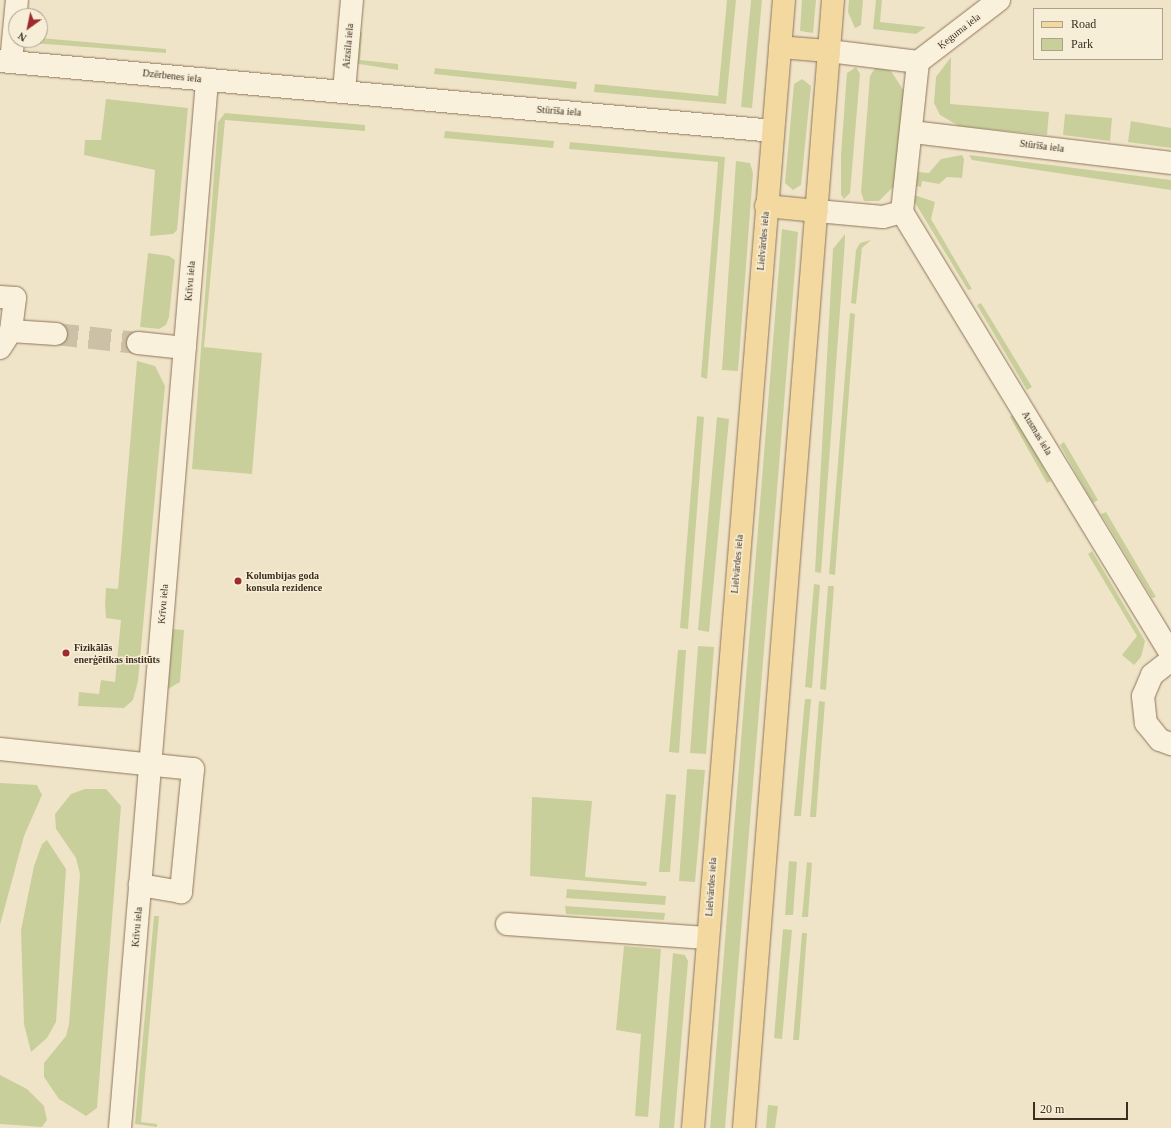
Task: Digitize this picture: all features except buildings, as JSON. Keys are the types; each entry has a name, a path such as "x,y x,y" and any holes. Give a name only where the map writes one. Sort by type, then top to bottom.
{"main road":[{"name":"Lielvārdes iela","path":"693,1128 766,206 784,0"},
{"path":"744,1128 833,0"},
{"path":"780,46 829,52"},
{"path":"766,206 817,211"}],"street":[{"path":"6,61 17,0"},
{"name":"Aizsila iela","path":"344,91 352,0"},
{"name":"Ķeguma iela","path":"918,62 999,0"},
{"path":"817,211 883,217 902,212 912,132 918,62 829,52"},
{"name":"Dzērbenes iela","path":"6,61 344,91"},
{"name":"Krīvu iela","path":"120,1128 207,80"},
{"name":"Stūrīša iela","path":"344,91 773,131"},
{"name":"Stūrīša iela","path":"912,132 1171,163"},
{"name":"Ausmas iela","path":"902,212 1171,654"},
{"path":"0,297 15,298 6,339 56,334"},
{"path":"138,343 185,348"},
{"path":"1171,660 1152,675 1143,696 1146,723 1160,740 1171,744"},
{"path":"0,749 193,769 181,892 140,885"},
{"path":"507,924 707,938"}],"green space":[{"path":"727,0 736,0 726,104 594,92 595,84 718,96"},
{"path":"751,0 762,0 752,108 741,107"},
{"path":"802,0 816,0 813,33 800,31"},
{"path":"849,0 863,0 861,25 855,28 848,12"},
{"path":"876,0 882,0 880,22 926,27 916,34 873,29"},
{"path":"355,31 362,32 360,60 398,64 398,70 353,63"},
{"path":"48,39 166,49 166,53 48,44"},
{"path":"951,57 950,104 1049,112 1047,135 959,126 940,115 934,103 936,77"},
{"path":"856,67 860,74 850,193 844,199 841,195 841,155 847,73"},
{"path":"876,67 891,71 904,91 894,186 879,201 864,201 861,192 870,76"},
{"path":"435,68 577,82 576,89 434,74"},
{"path":"802,79 811,86 801,185 793,190 785,183 794,84"},
{"path":"106,99 188,108 177,230 173,234 150,236 155,170 84,155 85,140 101,140"},
{"path":"225,113 365,125 365,131 225,120 204,347 262,353 252,474 192,469 218,122"},
{"path":"1065,114 1112,118 1110,141 1063,135"},
{"path":"1131,121 1171,128 1171,148 1128,142"},
{"path":"445,131 554,141 553,148 444,138"},
{"path":"570,142 725,157 707,379 701,377 718,162 569,149"},
{"path":"962,155 964,159 962,178 947,177 939,184 922,181 921,187 916,186 918,172 929,173 941,159"},
{"path":"969,155 1171,180 1171,190 972,160"},
{"path":"736,161 750,163 753,173 738,371 722,370"},
{"path":"914,195 935,202 931,219 972,289 968,290 914,201"},
{"path":"782,229 798,232 725,1128 710,1128"},
{"path":"845,234 821,573 815,572 833,249"},
{"path":"871,240 862,248 856,304 851,303 856,250 860,243"},
{"path":"148,253 169,256 175,260 169,317 166,325 159,329 140,327"},
{"path":"981,303 1032,387 1027,390 977,305"},
{"path":"850,313 855,314 835,575 829,574"},
{"path":"137,361 155,366 165,386 138,681 133,700 124,708 78,706 79,692 99,694 101,680 115,682 121,620 106,618 106,588 118,589"},
{"path":"1014,414 1051,481 1047,483 1010,417"},
{"path":"697,416 704,417 688,629 680,628"},
{"path":"717,417 729,419 709,632 698,630"},
{"path":"1064,442 1098,500 1093,503 1060,445"},
{"path":"1106,512 1156,597 1152,598 1101,514"},
{"path":"1092,551 1145,641 1141,657 1134,665 1122,655 1137,636 1088,554"},
{"path":"814,584 820,585 812,688 805,687"},
{"path":"828,586 834,586 826,690 820,689"},
{"path":"172,629 184,630 180,682 168,689"},
{"path":"698,646 714,647 706,754 690,753"},
{"path":"678,650 686,650 679,753 669,752"},
{"path":"805,699 811,699 801,816 794,816"},
{"path":"819,701 825,702 816,817 810,817"},
{"path":"687,769 705,770 695,882 679,881"},
{"path":"0,783 37,785 42,795 24,836 0,925"},
{"path":"85,789 106,789 121,806 97,1108 86,1116 59,1099 44,1077 44,1063 66,1036 69,1024 80,874 76,858 56,829 55,814 71,794"},
{"path":"666,794 676,795 670,872 659,872"},
{"path":"532,797 592,801 585,877 647,882 646,886 530,876"},
{"path":"47,840 66,869 56,1022 47,1038 31,1052 24,1024 21,930 34,866 42,844"},
{"path":"789,861 797,862 793,915 785,915"},
{"path":"807,862 812,863 808,917 802,917"},
{"path":"567,889 666,896 665,905 566,898"},
{"path":"565,906 665,913 664,920 566,914"},
{"path":"154,916 159,916 141,1122 157,1124 157,1127 135,1124"},
{"path":"783,929 792,930 782,1039 774,1038"},
{"path":"802,933 807,933 799,1040 793,1040"},
{"path":"624,946 661,949 648,1117 635,1116 641,1034 616,1030"},
{"path":"673,953 685,955 688,961 674,1128 659,1128"},
{"path":"0,1075 27,1089 44,1106 47,1120 42,1127 0,1124"},
{"path":"768,1105 778,1106 775,1128 766,1128"}],"tunnel":[{"path":"56,334 138,343"}],"place":[{"name":"Kolumbijas goda konsula rezidence","path":"238,581"},
{"name":"Fizikālās enerģētikas institūts","path":"66,653"}]}
